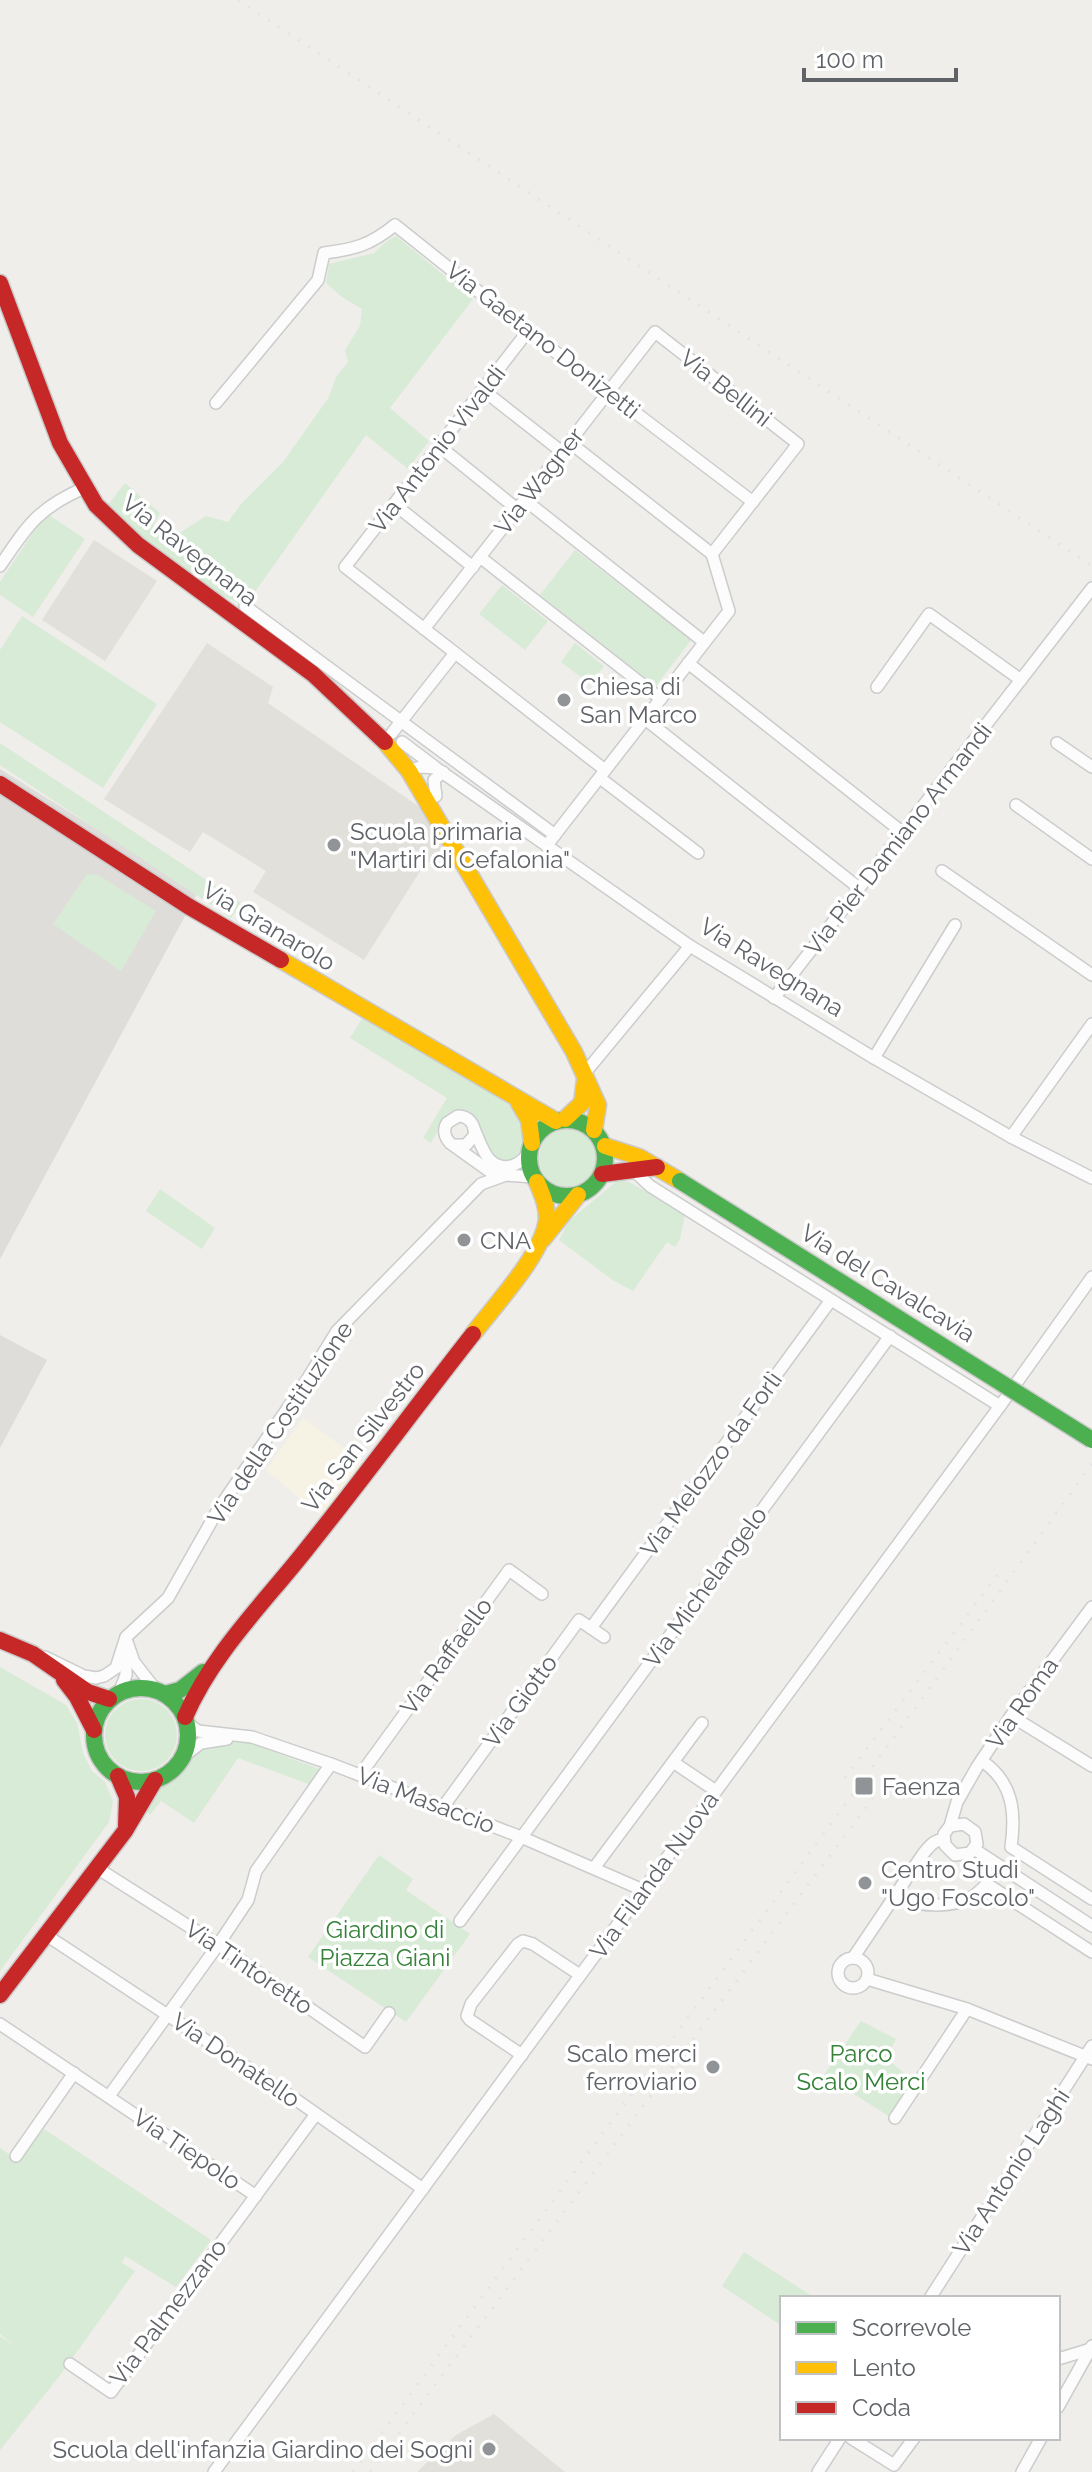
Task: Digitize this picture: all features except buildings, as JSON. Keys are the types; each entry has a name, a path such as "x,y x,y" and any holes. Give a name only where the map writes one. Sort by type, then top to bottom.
{"main road":[{"name":"Via Ravegnana","path":"0,283 60,443 84,488 115,525 138,545 300,655 313,674 380,735 427,770"},
{"name":"Via Ravegnana","path":"313,674 397,728 427,770"},
{"path":"427,770 456,848 584,1074 598,1105 594,1130"},
{"path":"427,770 456,848"},
{"name":"Via Granarolo","path":"0,784 188,906 518,1101 560,1120"},
{"path":"531,1145 541,1130 577,1112 584,1100 584,1074"},
{"path":"518,1101 529,1120 530,1168 536,1179 555,1194 578,1195 592,1187 602,1174 605,1146 594,1130 575,1120 560,1120"},
{"name":"Via del Cavalcavia","path":"605,1146 659,1167 1092,1440"},
{"path":"602,1174 659,1167"},
{"name":"Via San Silvestro","path":"186,1720 197,1689 216,1661 320,1533 535,1253 548,1216 546,1200 536,1179"},
{"name":"Via San Silvestro","path":"542,1240 578,1195"},
{"path":"0,1640 33,1654 88,1692 114,1696"},
{"name":"Via San Silvestro","path":"160,1692 180,1690 216,1661"},
{"path":"56,1669 77,1697 94,1730"},
{"path":"118,1776 140,1782 155,1780 169,1773 184,1756 189,1733 186,1720 180,1707 160,1692 130,1688 114,1696 101,1709 94,1730 94,1742 100,1758 118,1776 128,1805 125,1831"},
{"path":"0,1995 125,1831 155,1780"}],"street":[{"name":"Via Gaetano Donizetti","path":"216,403 318,280 324,253 358,249 377,240 395,225 528,331 753,502"},
{"name":"Via Antonio Vivaldi","path":"424,629 345,567 528,331"},
{"name":"Via Wagner","path":"424,629 655,332"},
{"name":"Via Bellini","path":"655,332 798,444 753,502"},
{"path":"483,390 712,554 729,611 547,845"},
{"path":"439,446 704,642"},
{"path":"0,566 31,521 53,503 84,488"},
{"path":"712,554 753,502"},
{"path":"394,504 661,699"},
{"name":"Via Pier Damiano Armandi","path":"774,998 1092,588"},
{"name":"Via Ravegnana","path":"245,606 300,655 375,701 397,728 555,835"},
{"path":"877,687 929,614 1021,680"},
{"path":"424,629 698,853"},
{"path":"397,728 455,653"},
{"path":"688,663 902,832"},
{"path":"645,719 859,888"},
{"path":"1057,743 1092,767"},
{"name":"Via Ravegnana","path":"427,770 547,845 690,946 774,998 1011,1137 1092,1178"},
{"path":"1016,805 1092,859"},
{"path":"942,871 1092,975"},
{"path":"874,1058 955,925"},
{"path":"584,1074 690,946"},
{"path":"1011,1137 1092,1024"},
{"path":"474,1128 474,1136 462,1146 454,1145 444,1131 450,1120 462,1116 470,1120 474,1128 486,1156 495,1165 507,1167 522,1161 531,1145"},
{"name":"Via della Costituzione","path":"454,1145 492,1173 536,1179"},
{"path":"480,1164 484,1174 481,1184"},
{"name":"Via del Cavalcavia","path":"632,1169 650,1186 1000,1406"},
{"name":"Via della Costituzione","path":"33,1654 66,1665 84,1676 104,1676 116,1668 126,1637 168,1598 219,1508 337,1331 481,1184 506,1175"},
{"name":"Via Filanda Nuova","path":"214,2472 1092,1277"},
{"name":"Via Melozzo da Forlì","path":"591,1628 831,1300"},
{"name":"Via Michelangelo","path":"521,1837 890,1336"},
{"name":"Via Raffaello","path":"360,1775 509,1570 542,1594"},
{"name":"Via Roma","path":"950,1826 957,1802 1011,1716 1092,1607"},
{"name":"Via Giotto","path":"443,1807 579,1620 591,1628"},
{"path":"591,1628 604,1637"},
{"path":"126,1637 134,1662 160,1692"},
{"path":"114,1696 126,1675 126,1637"},
{"path":"1011,1716 1092,1766"},
{"name":"Via Masaccio","path":"186,1720 198,1731 252,1737 331,1764 521,1837 643,1890"},
{"path":"594,1868 702,1723"},
{"name":"Via Masaccio","path":"184,1756 201,1743 252,1737"},
{"path":"982,1761 996,1770 1008,1786 1013,1811 1011,1847 1092,1899"},
{"path":"673,1762 716,1791"},
{"name":"Via Masaccio","path":"109,2096 218,1945 248,1900 256,1871 331,1764"},
{"path":"950,1826 969,1826 977,1836 974,1849 955,1855 947,1849 945,1831 950,1826"},
{"name":"Via Masaccio","path":"460,1921 521,1837"},
{"path":"853,1958 866,1965 867,1979 860,1987 850,1988 839,1979 840,1964 853,1958 931,1844 938,1839 944,1840"},
{"path":"974,1849 1092,1926"},
{"name":"Via Tintoretto","path":"97,1868 218,1945 365,2047 389,2013"},
{"path":"896,1894 926,1904 949,1904 972,1897 987,1884 1092,1952"},
{"name":"Via Donatello","path":"46,1935 316,2114 423,2189"},
{"path":"522,2055 470,2020 467,2016 471,2004 523,1941 528,1941 580,1975"},
{"path":"867,1979 967,2009 1090,2054"},
{"path":"895,2118 967,2009"},
{"name":"Via Tiepolo","path":"0,2024 256,2196 316,2114"},
{"name":"Via Antonio Laghi","path":"931,2296 1090,2054"},
{"path":"16,2156 74,2073"},
{"name":"Via Palmezzano","path":"70,2364 111,2392 256,2196"},
{"path":"1060,2358 1091,2348"},
{"path":"1060,2403 1091,2348"},
{"path":"818,2472 839,2440"},
{"path":"854,2440 894,2465 913,2440"},
{"path":"1022,2472 1040,2440"}],"shaded area":[{"path":"94,540 157,581 105,661 42,620"},
{"name":"Scuola primaria \"Martiri di Cefalonia\"","path":"207,643 273,687 268,703 427,812 449,851 424,865 364,960 253,892 266,871 203,832 190,852 104,799"},
{"path":"0,769 198,892 0,1259"},
{"path":"0,1335 47,1360 0,1448"},
{"path":"303,1418 363,1462 321,1516 266,1470"},
{"name":"Scuola dell'infanzia Giardino dei Sogni","path":"494,2414 565,2472 417,2472 456,2435"}],"green space":[{"path":"396,236 473,299 390,408 429,441 408,469 366,435 245,606 198,585 159,555 108,505 125,483 160,513 153,526 173,537 206,516 228,522 241,504 283,462 329,397 336,377 348,362 345,350 360,326 362,309 326,283 329,264 374,253"},
{"path":"46,513 85,539 33,617 0,595 0,582"},
{"path":"575,550 691,640 656,686 540,595"},
{"path":"502,585 548,621 525,650 479,614"},
{"path":"22,616 157,704 103,788 0,722 0,650"},
{"path":"575,643 604,666 590,684 561,662"},
{"path":"0,743 241,903 231,918 0,765"},
{"path":"87,874 98,875 156,911 121,971 53,924"},
{"path":"364,1015 513,1107 522,1120 526,1137 515,1158 502,1162 488,1153 473,1118 441,1125 431,1143 423,1138 447,1098 350,1038"},
{"path":"568,1129 579,1131 588,1138 595,1147 595,1169 588,1178 579,1185 568,1187 557,1185 548,1178 541,1169 539,1158 541,1147 548,1138 557,1131"},
{"path":"618,1180 629,1182 685,1214 680,1239 675,1247 667,1242 633,1291 614,1281 559,1240 569,1221"},
{"path":"160,1189 215,1228 202,1249 146,1211"},
{"path":"0,1667 66,1705 77,1723 83,1753 92,1771 105,1782 113,1802 109,1822 0,1971"},
{"path":"148,1699 167,1709 175,1721 175,1749 167,1761 155,1769 134,1771 115,1761 107,1749 105,1728 115,1709 127,1701"},
{"path":"250,1743 322,1770 311,1785 238,1758 194,1823 161,1801 150,1815 144,1809 156,1790 179,1774 195,1751 203,1746"},
{"name":"Giardino di Piazza Giani","path":"379,1855 413,1879 406,1890 470,1934 406,2022 308,1957"},
{"name":"Parco Scalo Merci","path":"861,2021 896,2039 886,2058 911,2079 890,2117 824,2075"},
{"path":"44,2129 211,2240 176,2287 125,2256 122,2263 135,2271 58,2378 0,2450 0,2336 16,2347 0,2334 0,2148 19,2161"},
{"path":"744,2252 812,2296 780,2296 780,2325 722,2286"}],"railway":[{"path":"238,0 1092,566"},
{"path":"353,2472 1092,1464"},
{"path":"845,1778 999,1573"},
{"path":"370,2472 873,1798"}],"traffic: fast":[{"path":"560,1120 574,1120 588,1126 599,1137 605,1158 602,1173 594,1185 574,1196 560,1196 546,1190 535,1179 529,1165 529,1151 535,1137 546,1126 560,1120"},
{"path":"680,1181 1092,1440"},
{"path":"165,1694 180,1690 203,1672"},
{"path":"141,1688 159,1691 174,1702 185,1717 188,1735 185,1753 174,1768 159,1779 141,1782 123,1779 108,1768 97,1753 94,1735 97,1717 108,1702 123,1691 141,1688"}],"traffic: slow":[{"path":"385,742 409,771 574,1052 598,1105 594,1130"},
{"path":"281,960 556,1121"},
{"path":"565,1119 582,1103 585,1080"},
{"path":"519,1103 529,1120 532,1143"},
{"path":"605,1146 639,1157 680,1181"},
{"path":"473,1334 538,1247 547,1218 537,1182"},
{"path":"543,1239 578,1195"}],"traffic: jam":[{"path":"0,283 60,443 96,505 138,545 313,674 385,742"},
{"path":"0,784 188,906 281,960"},
{"path":"602,1174 657,1167"},
{"path":"185,1717 225,1649 330,1520 473,1334"},
{"path":"0,1640 33,1654 88,1692 109,1699"},
{"path":"64,1680 77,1697 94,1730"},
{"path":"118,1776 127,1797 126,1825"},
{"path":"0,1995 125,1831 155,1780"}],"place":[{"name":"Chiesa di San Marco","path":"564,700"},
{"name":"Scuola primaria \"Martiri di Cefalonia\"","path":"334,845"},
{"name":"CNA","path":"464,1240"},
{"name":"Faenza","path":"864,1786"},
{"name":"Centro Studi \"Ugo Foscolo\"","path":"865,1883"},
{"name":"Scalo merci ferroviario","path":"713,2067"},
{"name":"Scuola dell'infanzia Giardino dei Sogni","path":"489,2449"}]}
